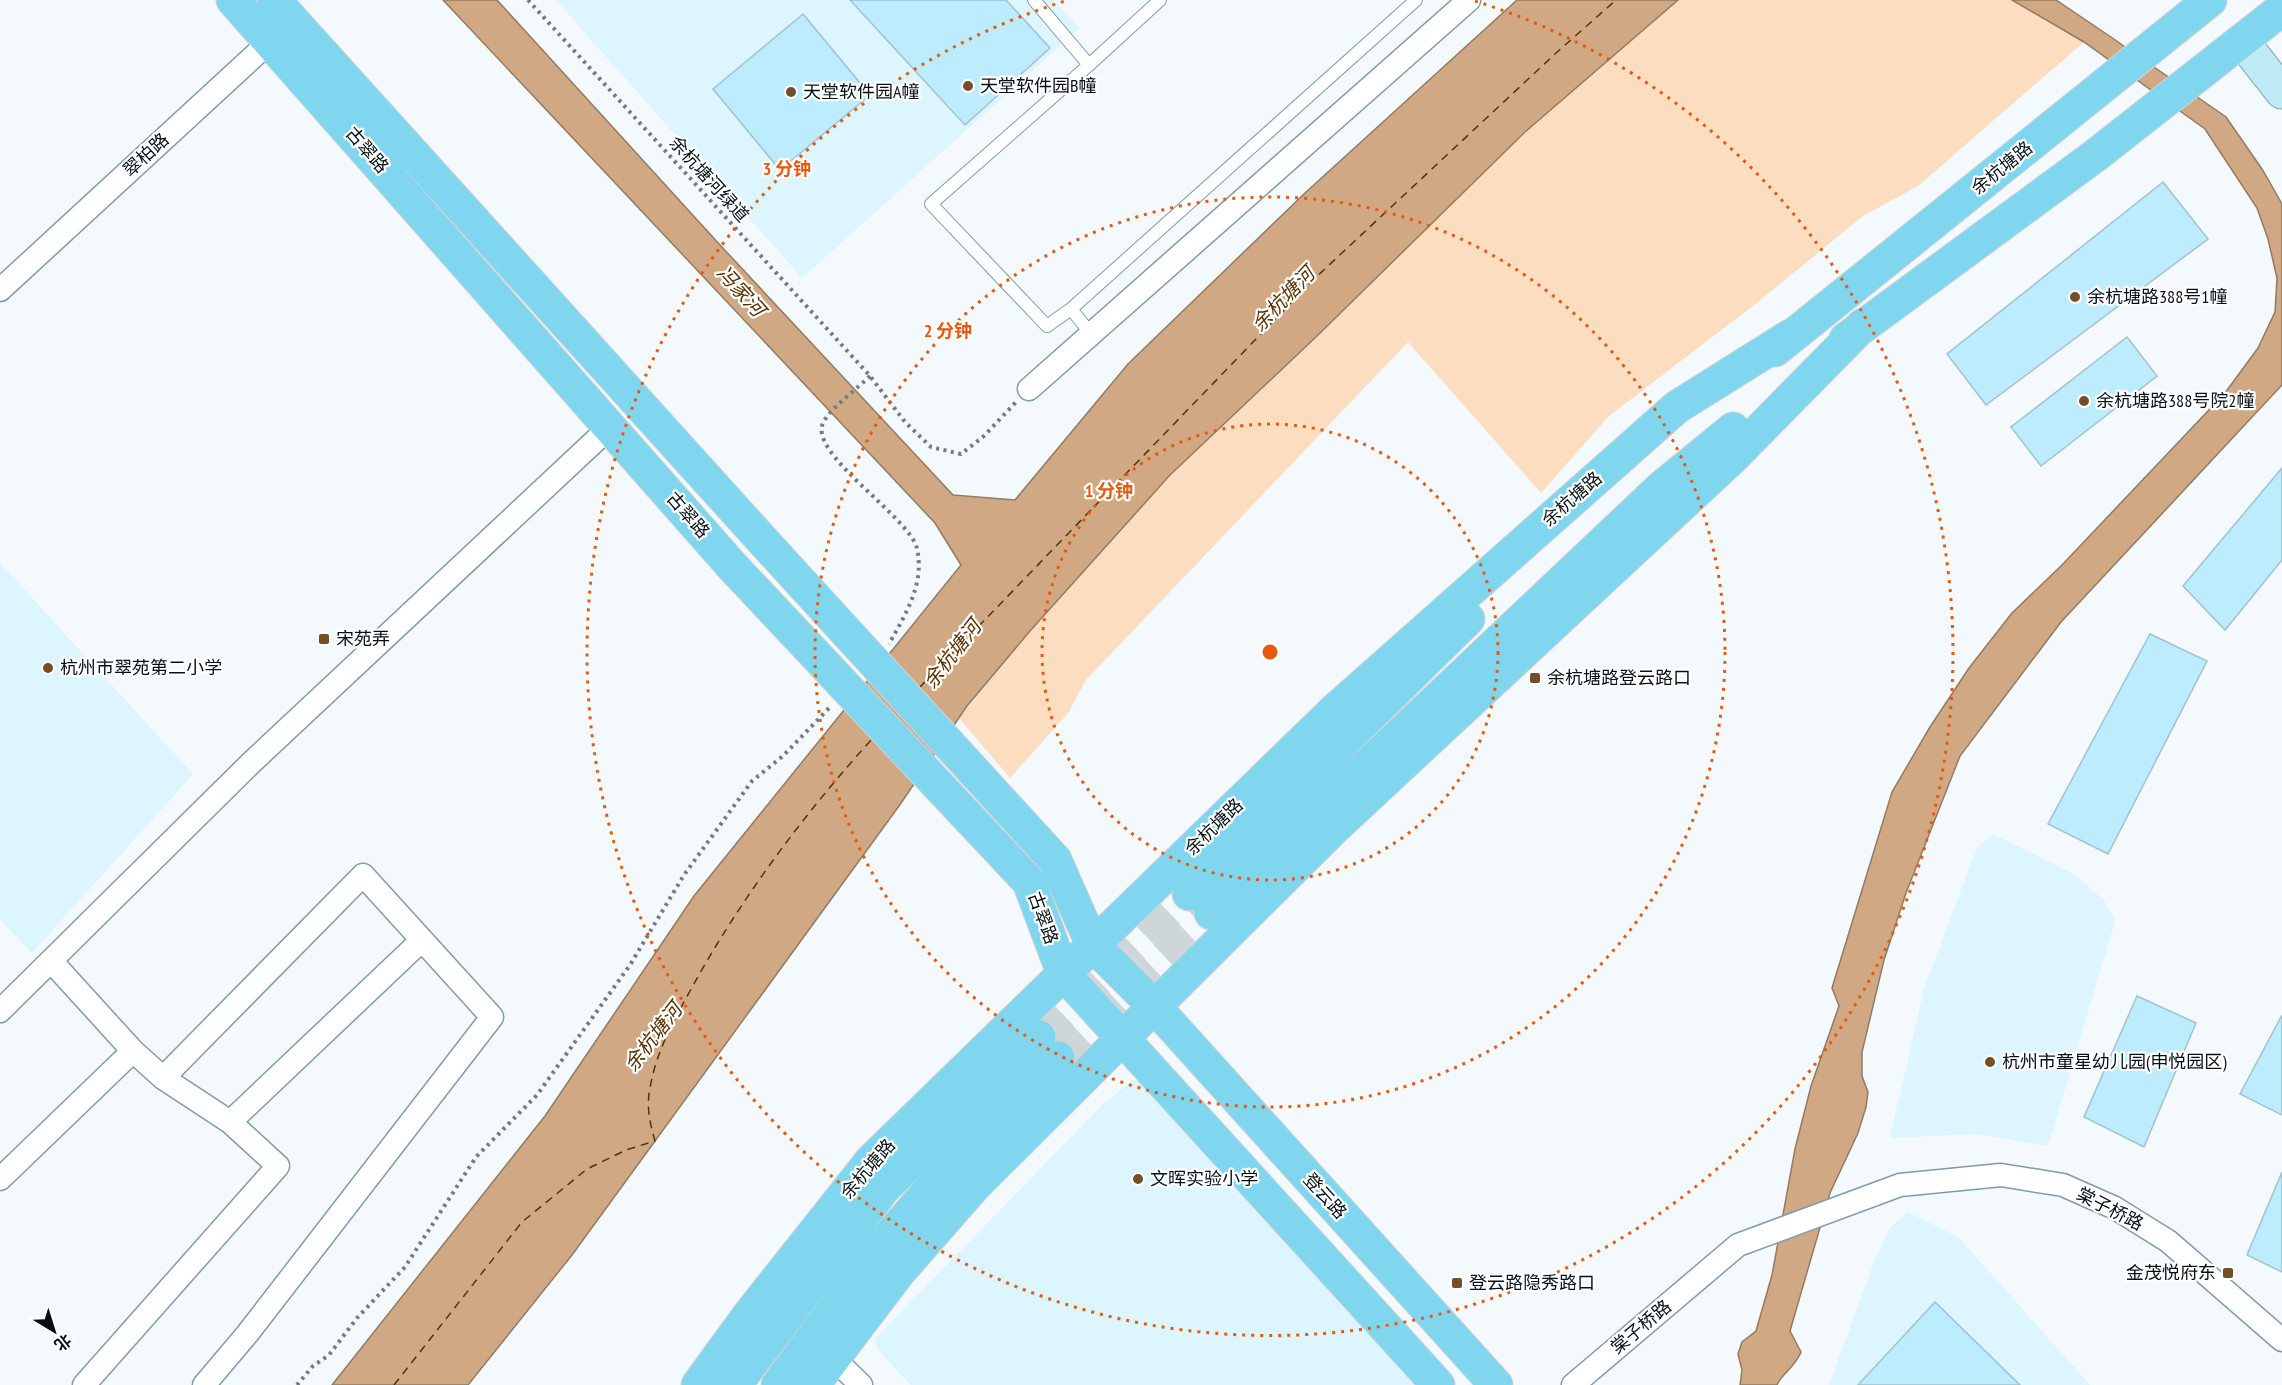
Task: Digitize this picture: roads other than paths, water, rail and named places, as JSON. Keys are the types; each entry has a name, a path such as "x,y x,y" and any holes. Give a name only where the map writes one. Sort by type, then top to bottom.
{"main road":[{"name":"古翠路","path":"233,0 279,20 1055,860 1092,945 1154,1006"},
{"name":"余杭塘路","path":"2210,0 1792,335 1484,603 1200,903 1662,487 1863,325 2096,155 2282,9"},
{"name":"古翠路","path":"279,20 610,426 732,566 1029,882 1063,973 1123,1038"},
{"name":"余杭塘路","path":"813,1385 899,1272 976,1184 1333,829 1732,458 1863,325"},
{"name":"余杭塘路","path":"698,1385 749,1315 871,1161 1335,710 1668,414 1792,335"},
{"name":"登云路","path":"1154,1006 1496,1385"},
{"path":"1123,1038 1438,1385"},
{"name":"余杭塘路","path":"735,1385 883,1189 1049,1048 966,1149 879,1248 778,1385"}],"street":[{"path":"1029,389 1469,0"},
{"name":"翠柏路","path":"0,290 279,20"},
{"path":"2242,41 2282,92"},
{"path":"0,1011 252,762 610,426"},
{"path":"163,1078 363,875 492,1017 255,1324 204,1385"},
{"path":"230,1122 422,940"},
{"path":"52,962 133,1051 163,1078 230,1122 278,1166 84,1385"},
{"path":"0,1179 133,1051"},
{"name":"棠子桥路","path":"1573,1385 1738,1245 1900,1185 2001,1175 2063,1185 2115,1208 2168,1241 2282,1340"},
{"path":"833,1358 861,1385"}],"lane":[{"path":"1034,0 1089,65"},
{"path":"1160,0 931,204 1047,326 1071,309 1416,0"},
{"path":"1071,309 1091,334"}],"water":[{"path":"443,0 497,0 720,245 953,495 1015,500 1128,364 1305,193 1517,0 1678,0 1525,132 1317,336 1170,475 1030,631 967,706 899,806 572,1255 468,1385 332,1385 545,1116 694,896 961,565 935,523"},
{"path":"2012,0 2056,0 2226,117 2262,169 2282,204 2282,385 2061,622 1960,756 1906,893 1884,960 1862,1052 1862,1076 1868,1092 1866,1107 1858,1133 1830,1193 1790,1331 1801,1352 1777,1385 1740,1385 1742,1370 1738,1354 1742,1342 1756,1331 1772,1275 1795,1149 1811,1086 1839,1006 1832,988 1892,792 1930,727 1969,668 2012,613 2061,566 2225,393 2258,348 2275,312 2277,278 2268,239 2257,208 2205,129 2084,42"}],"tunnel":[{"path":"1039,1037 1189,894"},
{"path":"1058,1058 1211,913"}],"place":[{"name":"天堂软件园B幢","path":"968,86"},
{"name":"天堂软件园A幢","path":"791,92"},
{"name":"余杭塘路388号1幢","path":"2075,297"},
{"name":"余杭塘路388号院2幢","path":"2084,401"},
{"name":"宋苑弄","path":"324,639"},
{"name":"杭州市翠苑第二小学","path":"48,668"},
{"name":"余杭塘路登云路口","path":"1535,678"},
{"name":"杭州市童星幼儿园(申悦园区)","path":"1990,1062"},
{"name":"文晖实验小学","path":"1138,1179"},
{"name":"金茂悦府东","path":"2228,1273"},
{"name":"登云路隐秀路口","path":"1457,1283"}],"water label":[{"name":"冯家河","path":"741,291"},
{"name":"余杭塘河","path":"1283,299"},
{"name":"余杭塘河","path":"952,654"},
{"name":"余杭塘河","path":"653,1037"}]}
